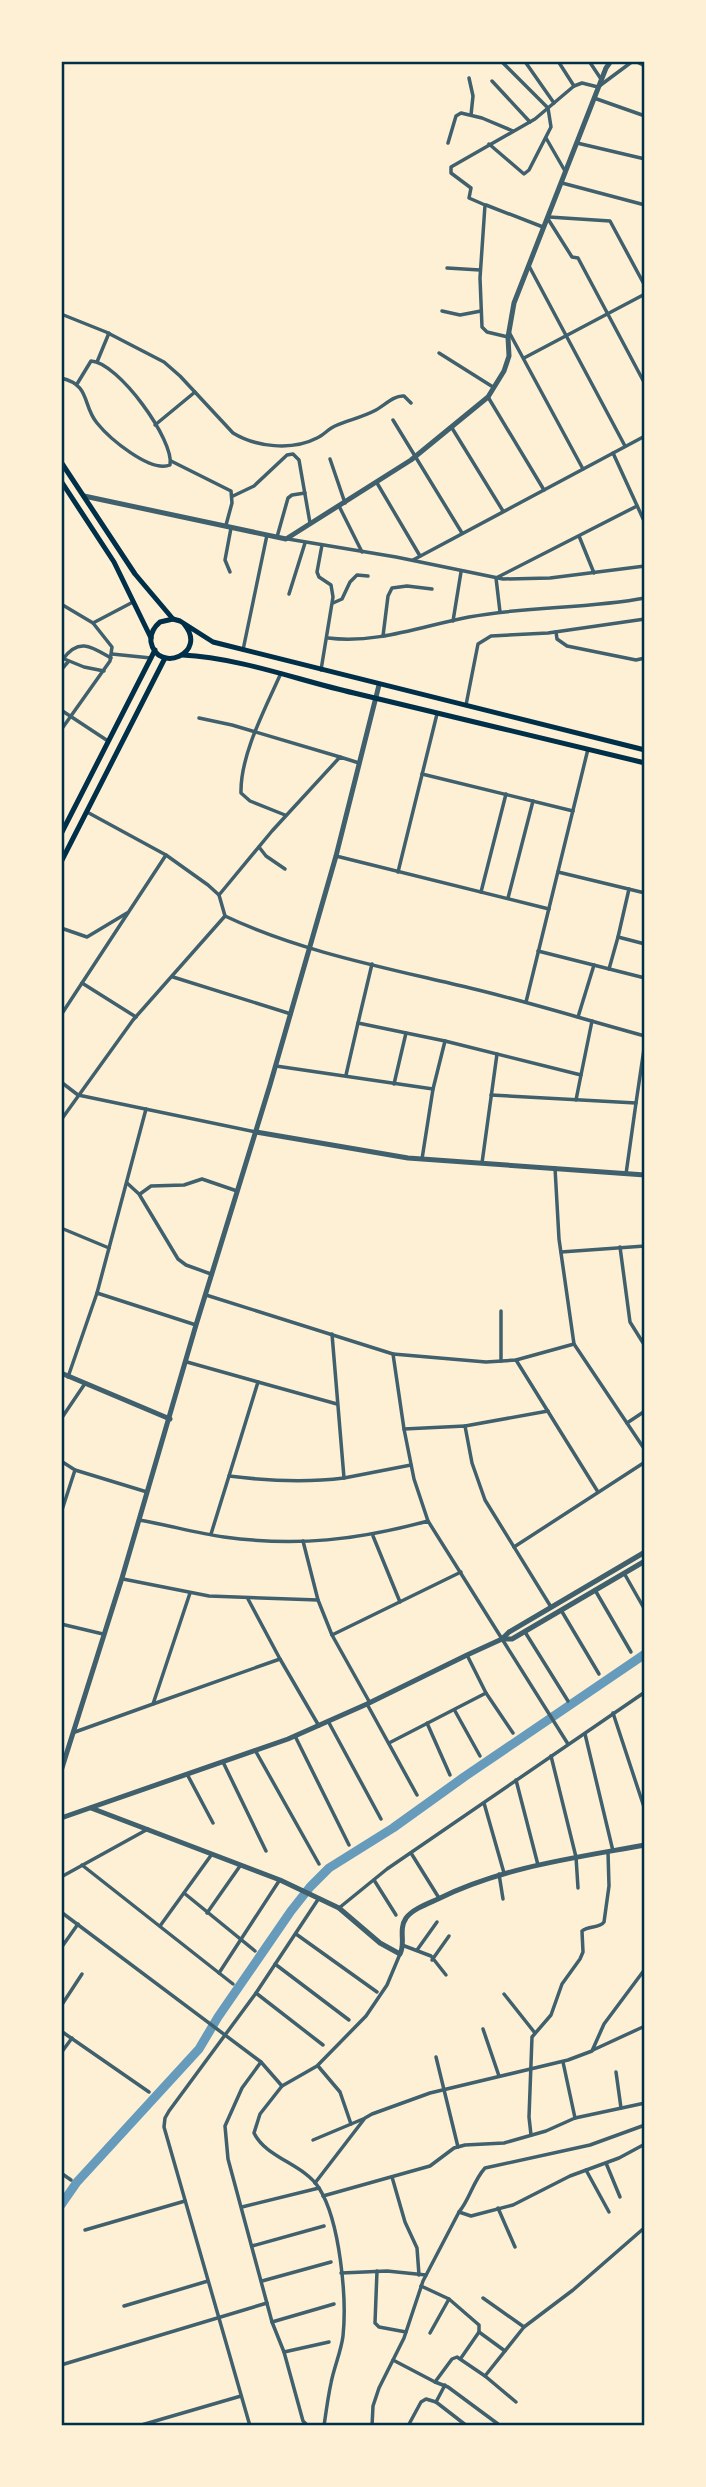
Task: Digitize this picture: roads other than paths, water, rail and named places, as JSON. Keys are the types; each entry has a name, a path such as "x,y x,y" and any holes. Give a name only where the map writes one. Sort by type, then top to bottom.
{"main road":[{"path":"61,462 135,574 173,619 213,642 645,750"},
{"path":"61,481 114,562 155,650 165,657 176,658 182,655 191,640 184,624"},
{"path":"151,638 152,631 160,622 173,619"},
{"path":"61,834 63,824 155,650"},
{"path":"182,655 281,673 645,763"},
{"path":"61,862 165,657"}],"street":[{"path":"489,144 524,174 529,170 551,127 548,108 501,61"},
{"path":"558,61 574,86"},
{"path":"589,61 601,79"},
{"path":"286,539 416,456 488,397 509,356 508,334 514,303 601,79 611,61"},
{"path":"543,227 469,198 469,186 450,171 453,164 530,122 574,86 582,83 598,87 634,61 645,66"},
{"path":"526,63 554,103"},
{"path":"469,78 473,96 471,116"},
{"path":"492,81 530,122"},
{"path":"594,98 645,116"},
{"path":"448,143 456,116 461,113 490,120 513,131"},
{"path":"547,138 565,171"},
{"path":"577,143 645,159"},
{"path":"561,183 645,205"},
{"path":"485,205 480,270 484,330 508,334 524,358 583,469"},
{"path":"547,217 610,221 645,286"},
{"path":"547,217 572,257 578,257 645,384"},
{"path":"528,265 625,446"},
{"path":"447,268 480,270"},
{"path":"524,358 645,294"},
{"path":"442,311 460,315 481,311"},
{"path":"61,314 109,333 164,362 233,433 244,439 273,445 303,443 318,438 335,426 367,415 397,396 404,396 411,403"},
{"path":"97,362 109,333"},
{"path":"439,353 494,388"},
{"path":"61,378 77,384 95,421 132,454 153,465 170,465 167,445 124,380 110,368 91,361 77,384"},
{"path":"155,425 195,392"},
{"path":"488,397 544,490"},
{"path":"393,419 462,533"},
{"path":"452,428 503,512"},
{"path":"411,561 645,436"},
{"path":"233,496 254,486 290,453 299,460 310,524"},
{"path":"613,453 645,523"},
{"path":"330,459 342,505 362,552"},
{"path":"171,461 226,487 233,496 225,560 230,572"},
{"path":"377,483 420,556"},
{"path":"277,537 288,498 305,492"},
{"path":"84,496 305,543 496,578 550,578 645,566"},
{"path":"496,578 637,506"},
{"path":"243,650 267,535"},
{"path":"579,536 594,573"},
{"path":"289,594 305,543"},
{"path":"321,670 328,638 333,588 319,578 317,572 322,545"},
{"path":"453,621 461,572"},
{"path":"332,603 342,599 350,582 357,575 368,576"},
{"path":"496,578 500,612"},
{"path":"383,636 388,596 392,588 407,586 432,589"},
{"path":"328,638 355,640 500,612 645,598"},
{"path":"93,623 134,601"},
{"path":"61,604 93,623 109,642 112,656 61,730"},
{"path":"466,707 477,649 483,639 645,619"},
{"path":"556,632 557,639 567,646 636,660 645,658"},
{"path":"104,671 62,658 81,645 112,656 150,658"},
{"path":"61,670 68,662"},
{"path":"281,673 255,733 241,783 242,793 250,801 285,816"},
{"path":"61,1771 105,1635 276,1066 336,856 379,685"},
{"path":"61,710 108,741"},
{"path":"398,872 438,712"},
{"path":"200,718 359,763"},
{"path":"526,1002 588,749"},
{"path":"219,895 285,816 340,757"},
{"path":"422,774 573,811"},
{"path":"481,892 506,794"},
{"path":"508,898 533,801"},
{"path":"87,812 166,855 219,895 225,916"},
{"path":"259,847 265,856 285,869"},
{"path":"61,1015 166,855"},
{"path":"336,856 549,909"},
{"path":"558,872 645,892"},
{"path":"609,969 629,889"},
{"path":"61,928 87,937 128,912"},
{"path":"225,916 261,932 310,948 526,1002 645,1036"},
{"path":"61,1120 136,1017 225,916"},
{"path":"618,937 645,944"},
{"path":"538,951 645,978"},
{"path":"346,1076 372,964"},
{"path":"578,1017 594,965"},
{"path":"172,977 291,1014"},
{"path":"82,983 136,1017"},
{"path":"576,1100 592,1021"},
{"path":"358,1023 445,1041 581,1075"},
{"path":"394,1084 406,1033"},
{"path":"422,1159 433,1089 445,1041"},
{"path":"626,1174 645,1042"},
{"path":"482,1163 497,1054"},
{"path":"276,1066 433,1089"},
{"path":"61,1082 78,1095 256,1132 422,1159 645,1175"},
{"path":"491,1095 636,1103"},
{"path":"68,1377 97,1293 146,1109"},
{"path":"555,1168 561,1252 574,1344 645,1450"},
{"path":"139,1194 151,1186 184,1185 202,1179 237,1191"},
{"path":"126,1182 139,1194 178,1259 212,1275"},
{"path":"61,1228 109,1248"},
{"path":"561,1252 645,1246"},
{"path":"620,1248 630,1322 645,1346"},
{"path":"97,1293 197,1325"},
{"path":"206,1296 393,1354 501,1361 516,1360 574,1344"},
{"path":"501,1311 501,1361"},
{"path":"332,1334 344,1478"},
{"path":"393,1354 411,1465 428,1521 568,1744"},
{"path":"516,1360 598,1492"},
{"path":"187,1362 338,1404"},
{"path":"61,1373 84,1385 170,1419"},
{"path":"211,1534 258,1382"},
{"path":"61,1419 84,1385"},
{"path":"404,1429 465,1426 548,1411"},
{"path":"627,1423 645,1411"},
{"path":"465,1426 472,1463 485,1500 551,1606"},
{"path":"61,1461 75,1471 147,1492"},
{"path":"514,1547 645,1462"},
{"path":"229,1476 277,1482 311,1482 411,1465"},
{"path":"61,1513 75,1471"},
{"path":"139,1520 211,1534 273,1541 372,1535 428,1521"},
{"path":"372,1535 400,1602"},
{"path":"303,1541 318,1601 332,1635 416,1795"},
{"path":"61,1818 295,1736 368,1704 502,1639 551,1606 645,1552"},
{"path":"502,1639 512,1639 645,1561"},
{"path":"332,1635 461,1572"},
{"path":"624,1573 645,1610"},
{"path":"122,1578 190,1593 318,1601"},
{"path":"595,1590 631,1652"},
{"path":"153,1704 190,1593"},
{"path":"248,1598 318,1726"},
{"path":"561,1611 600,1674"},
{"path":"61,1624 105,1635"},
{"path":"524,1631 568,1701"},
{"path":"467,1654 486,1693 513,1734"},
{"path":"73,1732 280,1659"},
{"path":"339,1908 411,1853 645,1692"},
{"path":"389,1743 486,1693"},
{"path":"454,1711 480,1756"},
{"path":"613,1713 645,1810"},
{"path":"328,1721 381,1819"},
{"path":"427,1723 450,1775"},
{"path":"531,2135 531,2043 535,2033 551,2014 562,1984 580,1959 583,1952 582,1931 586,1927 602,1925 604,1922 609,1886 611,1851 585,1733"},
{"path":"295,1736 349,1844"},
{"path":"61,1749 70,1744"},
{"path":"255,1750 319,1864"},
{"path":"551,1756 576,1857 578,1888"},
{"path":"223,1762 266,1851"},
{"path":"187,1774 213,1823"},
{"path":"516,1780 538,1865"},
{"path":"484,1802 501,1874 503,1899"},
{"path":"91,1808 212,1853 319,1898 339,1908 380,1944 400,1954"},
{"path":"61,1877 148,1829"},
{"path":"324,2426 343,2337 344,2294 331,2218 315,2183 258,2142 254,2133 260,2114 282,2087 317,2066 366,2015 387,1985 400,1954 401,1928 410,1914 439,1898 501,1874 645,1845"},
{"path":"160,1926 212,1853"},
{"path":"411,1853 439,1898"},
{"path":"82,1865 233,1984"},
{"path":"207,1913 241,1865"},
{"path":"219,1973 280,1880"},
{"path":"374,1880 396,1914"},
{"path":"184,1893 255,1951"},
{"path":"250,2426 164,2127 165,2118 224,2033 256,1993 319,1898"},
{"path":"61,1912 261,2062 282,2087"},
{"path":"417,1950 436,1922"},
{"path":"61,1948 78,1924"},
{"path":"295,1934 377,1992"},
{"path":"432,1960 449,1936"},
{"path":"402,1945 431,1956 446,1975"},
{"path":"275,1964 349,2020"},
{"path":"592,2051 604,2024 645,1969"},
{"path":"61,2006 82,1974"},
{"path":"256,1993 323,2045"},
{"path":"504,1994 535,2033"},
{"path":"313,2140 372,2114 443,2090 563,2062 645,2026"},
{"path":"483,2029 499,2076"},
{"path":"61,2031 149,2092"},
{"path":"61,2053 72,2038"},
{"path":"436,2057 458,2147"},
{"path":"261,2062 242,2088 225,2126 228,2159 272,2322 284,2352 303,2421 308,2426"},
{"path":"563,2062 575,2118"},
{"path":"317,2066 340,2092 351,2124"},
{"path":"616,2072 621,2108"},
{"path":"323,2196 430,2166 458,2147 504,2143 546,2131 575,2118 645,2103"},
{"path":"315,2183 365,2118"},
{"path":"372,2426 375,2397 406,2332 421,2286 459,2212 466,2204 474,2182 485,2168 590,2145 645,2125"},
{"path":"459,2212 471,2216 513,2205 645,2144"},
{"path":"606,2163 620,2197"},
{"path":"586,2170 609,2212"},
{"path":"61,2173 71,2180"},
{"path":"392,2177 405,2222 417,2248 419,2275"},
{"path":"242,2207 319,2188"},
{"path":"85,2230 185,2201"},
{"path":"498,2208 515,2248"},
{"path":"252,2246 324,2226"},
{"path":"485,2376 524,2327 573,2290 643,2229"},
{"path":"262,2281 331,2262"},
{"path":"341,2273 377,2271 426,2275"},
{"path":"377,2271 374,2323 379,2327 406,2332"},
{"path":"124,2306 208,2281"},
{"path":"421,2286 449,2299 479,2325 479,2332 461,2358"},
{"path":"483,2298 524,2327"},
{"path":"430,2333 449,2299"},
{"path":"61,2365 267,2303"},
{"path":"272,2322 334,2304"},
{"path":"479,2332 505,2351"},
{"path":"284,2352 329,2342"},
{"path":"435,2382 452,2359 457,2357 516,2402"},
{"path":"393,2360 445,2385 498,2424"},
{"path":"436,2402 445,2385"},
{"path":"138,2426 241,2396"},
{"path":"408,2426 423,2399 436,2402 467,2426"}],"waterway":[{"path":"61,2205 77,2182 199,2049 291,1911 329,1868 393,1828 645,1654"}]}
